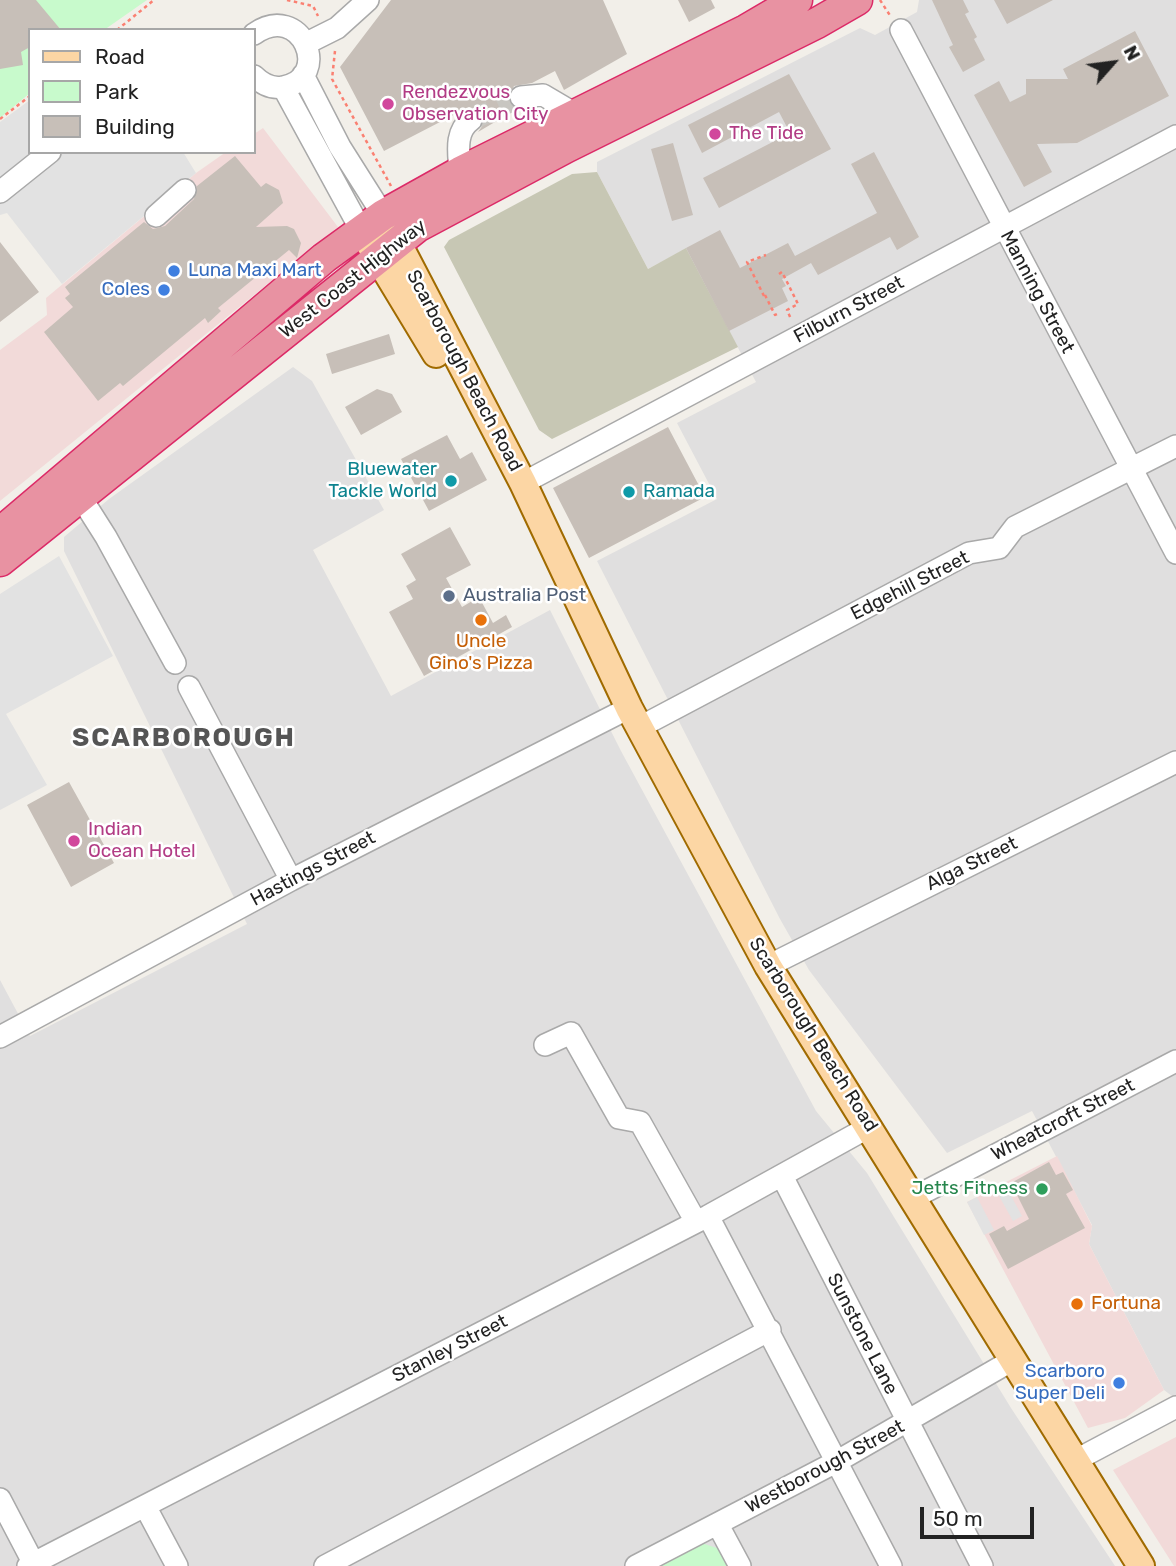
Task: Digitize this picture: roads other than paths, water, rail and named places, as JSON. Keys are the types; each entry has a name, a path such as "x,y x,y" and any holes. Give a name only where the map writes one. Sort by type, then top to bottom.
{"highway":[{"name":"West Coast Highway","path":"0,533 380,212 735,36 797,0"},
{"name":"West Coast Highway","path":"0,561 424,223 567,147 858,0"}],"main road":[{"name":"Scarborough Beach Road","path":"380,212 387,250 523,483 635,717 768,966 1011,1361 1141,1566"}],"street":[{"path":"307,43 327,34 368,0"},
{"path":"256,32 261,28 278,24 296,29 307,43 309,60 303,75 283,87 268,86 256,77"},
{"name":"Manning Street","path":"901,30 1176,553"},
{"name":"Scarborough Beach Road","path":"303,75 340,147 380,212"},
{"name":"Scarborough Beach Road","path":"283,87 380,212"},
{"path":"521,97 543,95 559,101 577,115"},
{"path":"460,172 459,140 466,123 471,120"},
{"name":"Filburn Street","path":"523,483 1176,136"},
{"path":"0,192 48,154"},
{"path":"156,216 186,190"},
{"name":"Edgehill Street","path":"635,717 969,554 999,548 1015,527 1176,446"},
{"path":"80,496 106,537 175,663"},
{"path":"189,687 291,880"},
{"name":"Hastings Street","path":"0,1037 291,880 635,717"},
{"name":"Alga Street","path":"768,966 1176,762"},
{"path":"545,1045 571,1032 619,1118 640,1122 770,1331 891,1566"},
{"name":"Wheatcroft Street","path":"913,1198 1176,1061"},
{"name":"Stanley Street","path":"29,1565 702,1219 869,1127"},
{"name":"Sunstone Lane","path":"782,1176 982,1566"},
{"path":"325,1566 770,1331"},
{"name":"Westborough Street","path":"636,1566 836,1462 1011,1361"},
{"path":"1076,1461 1176,1407"},
{"path":"0,1499 29,1565"},
{"path":"145,1506 177,1566"},
{"path":"718,1525 740,1566"},
{"path":"0,1529 29,1565"}],"tunnel":[{"path":"471,120 521,97"}],"place":[{"name":"Rendezvous Observation City","path":"388,104"},
{"name":"The Tide","path":"715,134"},
{"name":"Luna Maxi Mart","path":"174,271"},
{"name":"Coles","path":"164,290"},
{"name":"Bluewater Tackle World","path":"451,481"},
{"name":"Ramada","path":"629,492"},
{"name":"Australia Post","path":"449,596"},
{"name":"Uncle Gino's Pizza","path":"481,620"},
{"name":"Indian Ocean Hotel","path":"74,841"},
{"name":"Jetts Fitness","path":"1042,1189"},
{"name":"Fortuna","path":"1077,1304"},
{"name":"Scarboro Super Deli","path":"1119,1383"}],"district":[{"name":"SCARBOROUGH","path":"184,738"}]}
